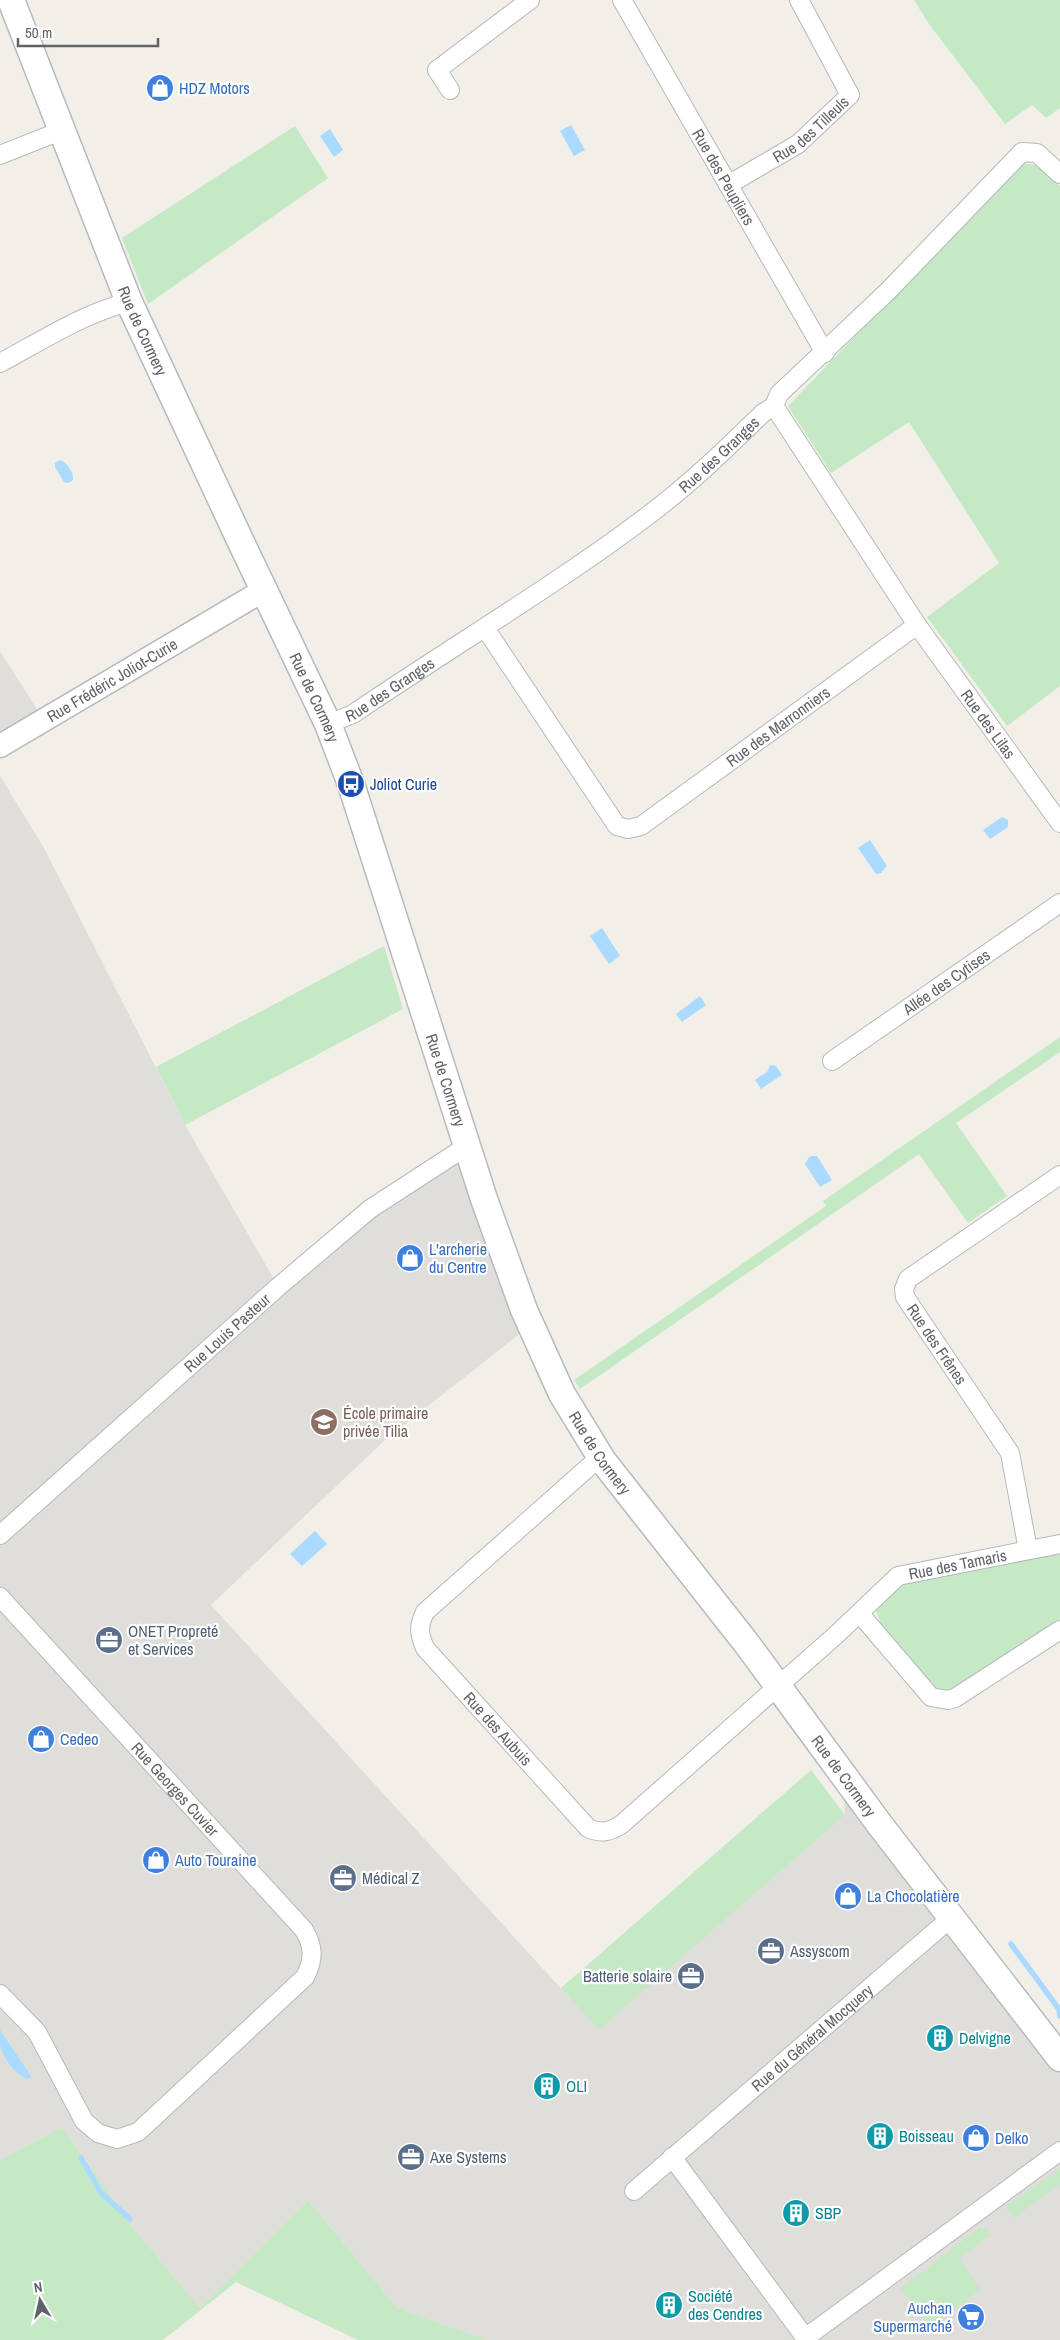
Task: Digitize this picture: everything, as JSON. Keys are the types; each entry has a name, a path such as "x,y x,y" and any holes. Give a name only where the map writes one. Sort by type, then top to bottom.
{"main road":[{"name":"Rue de Cormery","path":"11,0 129,302 328,724 355,797 467,1146 524,1310 562,1394 600,1457 779,1686 880,1825 1060,2058"}],"street":[{"path":"450,90 437,70 530,0"},
{"name":"Rue des Peupliers","path":"622,0 825,353"},
{"name":"Rue des Tilleuls","path":"728,185 798,144 850,95 799,0"},
{"path":"0,155 63,130"},
{"name":"Rue des Granges","path":"328,724 353,714 485,628 650,514 696,477 774,406 779,394 825,353 928,252 1022,152 1037,152 1060,174"},
{"path":"0,363 114,306 129,302"},
{"path":"774,406 917,625"},
{"name":"Rue Frédéric Joliot-Curie","path":"0,746 264,590"},
{"name":"Rue des Marronniers","path":"485,628 617,826 628,829 641,826 917,625"},
{"name":"Rue des Lilas","path":"917,625 1060,822"},
{"name":"Allée des Cytises","path":"832,1061 1060,903"},
{"name":"Rue Louis Pasteur","path":"0,1535 278,1286 370,1209 467,1146"},
{"name":"Rue des Frênes","path":"1028,1550 1010,1453 905,1297 904,1289 908,1279 1060,1175"},
{"name":"Rue des Aubuis","path":"600,1457 425,1612 419,1625 419,1636 425,1648 588,1828 602,1832 612,1831 622,1824 779,1686"},
{"name":"Rue des Tamaris","path":"779,1686 860,1614 898,1576 1060,1544"},
{"name":"Rue Georges Cuvier","path":"0,1597 304,1930 312,1947 312,1963 305,1977 138,2132 117,2139 98,2133 84,2121 37,2032 0,1994"},
{"path":"860,1614 930,1697 938,1700 955,1698 1060,1630"},
{"name":"Rue du Général Mocquery","path":"634,2191 952,1917"},
{"path":"672,2157 806,2339 1060,2151"}],"shaded area":[{"path":"0,651 43,719 0,746"},
{"path":"0,776 44,848 185,1125 278,1286 455,1153 522,1332 386,1439 211,1605 598,2029 845,1815 842,1770 1060,2059 1060,2340 487,2340 397,2308 308,2200 200,2308 129,2223 62,2127 0,2160"}],"green space":[{"path":"914,0 1060,0 1060,108 1046,118 1032,105 1005,124 929,24"},
{"path":"295,126 328,178 148,304 122,238"},
{"path":"1022,163 1042,166 1060,186 1060,686 1007,726 927,617 999,563 909,422 831,473 788,406"},
{"path":"384,946 403,1009 185,1125 156,1067"},
{"path":"1060,1037 1060,1052 956,1123 1007,1196 968,1223 919,1154 580,1389 574,1380 826,1206 823,1201"},
{"path":"1060,1552 1060,1619 950,1692 931,1689 880,1622 876,1610 882,1597 901,1584"},
{"path":"811,1770 845,1815 598,2030 561,1988"},
{"path":"62,2127 129,2223 200,2308 308,2200 397,2308 487,2340 358,2340 236,2282 163,2340 0,2340 0,2160"},
{"path":"1060,2168 1060,2184 1014,2218 1005,2207"},
{"path":"979,2228 985,2229 990,2235 960,2258 980,2290 929,2328 901,2288"}],"water":[{"path":"571,125 585,150 574,156 560,131"},
{"path":"330,129 343,150 334,157 320,136"},
{"path":"60,460 71,471 73,480 68,483 64,482 55,467 55,463"},
{"path":"1002,817 1008,820 1008,827 990,839 983,830"},
{"path":"870,840 887,866 881,873 876,874 858,848"},
{"path":"602,928 620,956 609,964 590,936"},
{"path":"700,996 706,1005 682,1022 676,1014"},
{"path":"770,1065 776,1066 782,1075 761,1089 755,1080 768,1071"},
{"path":"817,1156 832,1180 820,1187 805,1164 809,1157"},
{"path":"315,1531 327,1544 302,1566 290,1554"},
{"path":"0,2030 31,2076 29,2079 20,2075 5,2056 0,2047"}],"waterway":[{"path":"1011,1944 1059,2009 1060,2016"},
{"path":"81,2158 101,2193 130,2219"}],"place":[{"name":"HDZ Motors","path":"160,88"},
{"name":"Joliot Curie","path":"351,784"},
{"name":"L'archerie du Centre","path":"410,1258"},
{"name":"École primaire privée Tilia","path":"324,1422"},
{"name":"ONET Propreté et Services","path":"109,1640"},
{"name":"Cedeo","path":"41,1739"},
{"name":"Auto Touraine","path":"156,1860"},
{"name":"Médical Z","path":"343,1878"},
{"name":"La Chocolatière","path":"848,1896"},
{"name":"Assyscom","path":"771,1951"},
{"name":"Batterie solaire","path":"691,1976"},
{"name":"Delvigne","path":"940,2038"},
{"name":"OLI","path":"547,2086"},
{"name":"Boisseau","path":"880,2136"},
{"name":"Delko","path":"976,2138"},
{"name":"Axe Systems","path":"411,2157"},
{"name":"SBP","path":"796,2213"},
{"name":"Société des Cendres","path":"669,2305"},
{"name":"Auchan Supermarché","path":"971,2317"}]}
